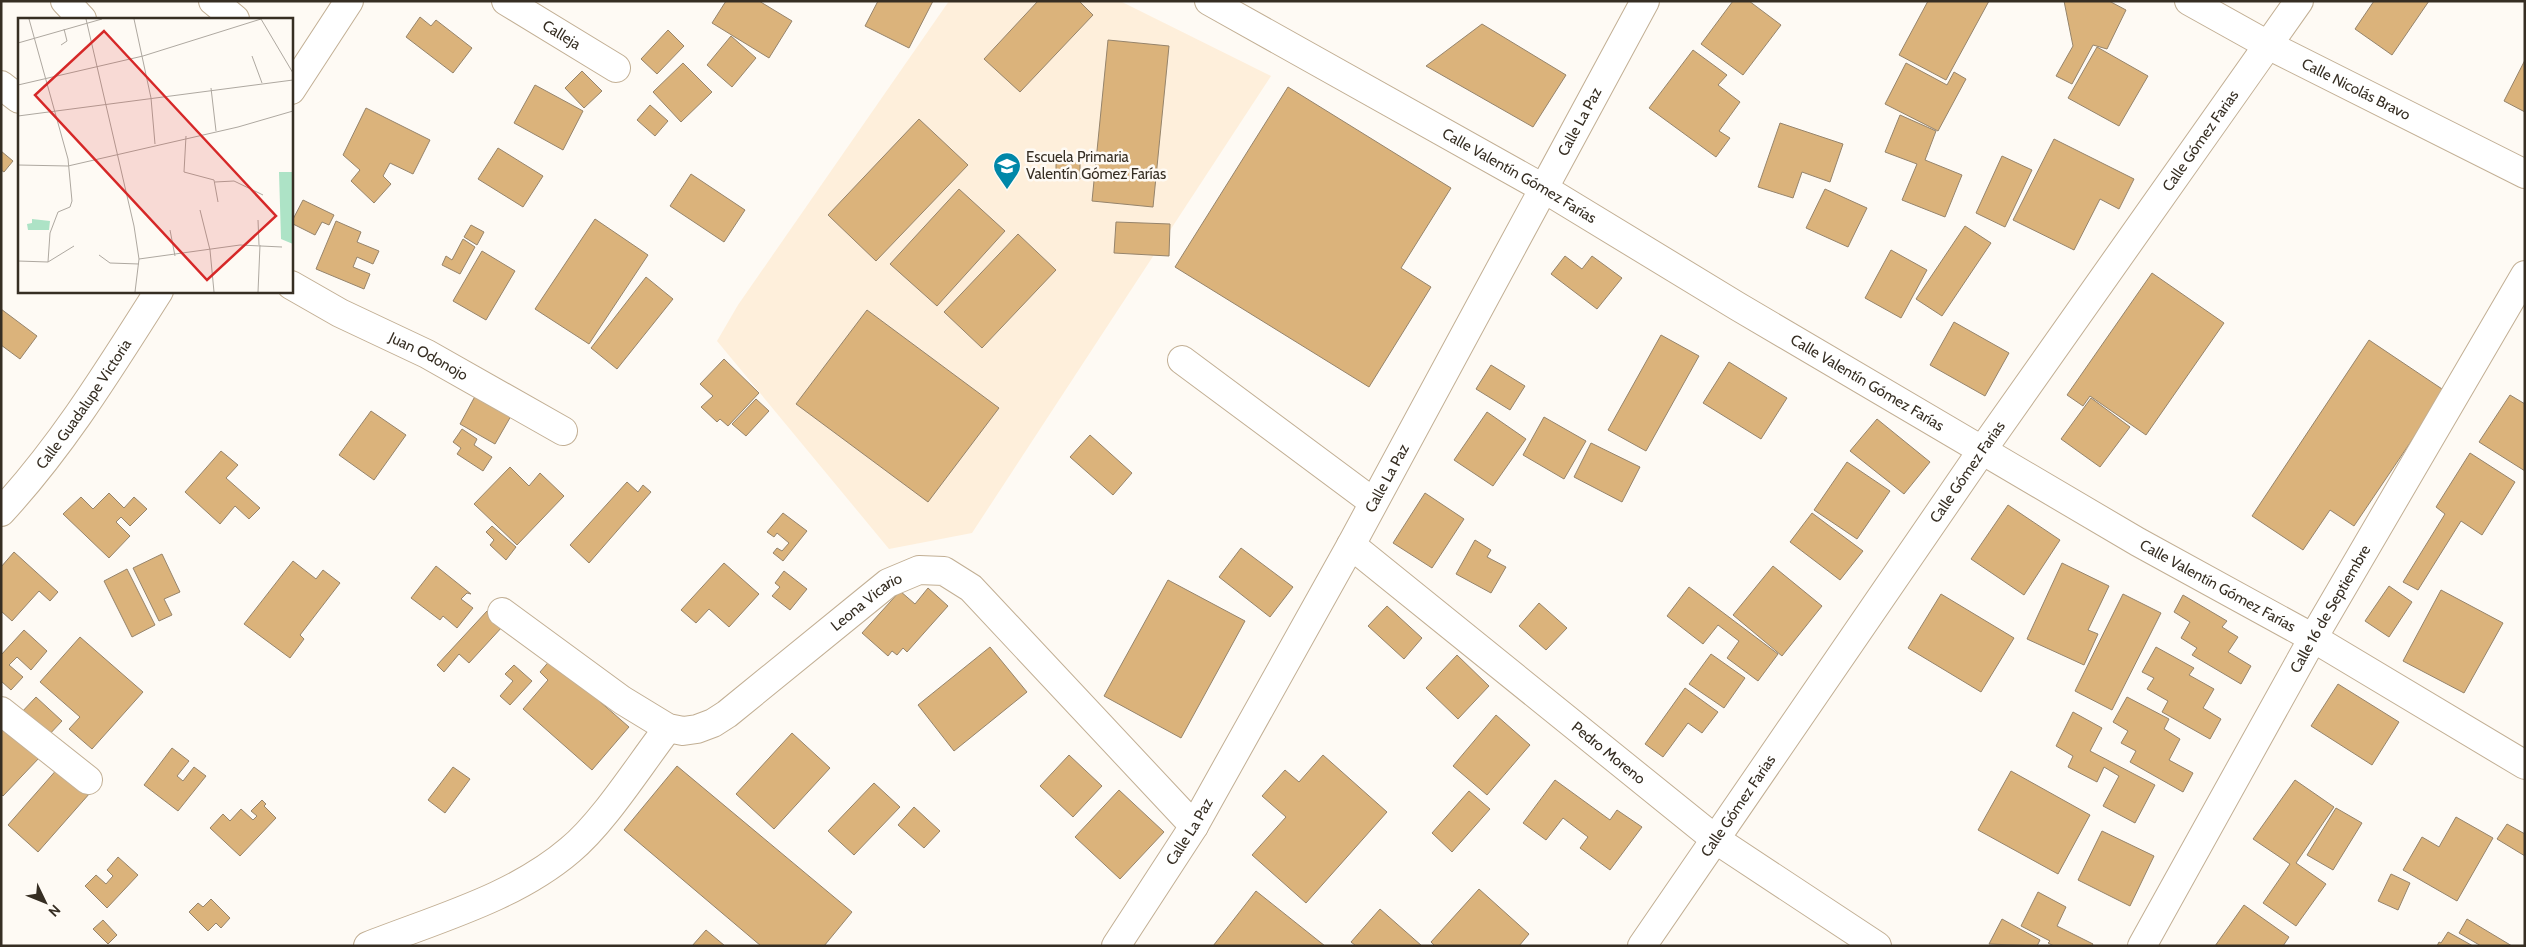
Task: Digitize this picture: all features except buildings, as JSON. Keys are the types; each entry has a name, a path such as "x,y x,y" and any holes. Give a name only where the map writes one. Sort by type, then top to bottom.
{"street":[{"path":"65,1 81,18"},
{"path":"213,1 234,18"},
{"path":"295,76 349,1"},
{"name":"Calleja","path":"506,1 616,68"},
{"name":"Calle Valentín Gómez Farías","path":"1209,1 1543,188 1738,306 1984,449 2138,542 2313,638 2525,765"},
{"name":"Calle La Paz","path":"1116,946 1194,826 1351,545 1645,1"},
{"name":"Calle Nicolás Bravo","path":"2189,1 2268,45 2525,174"},
{"name":"Calle Gómez Farias","path":"1642,946 1984,449 2299,1"},
{"path":"1,84 18,98"},
{"name":"Calle 16 de Septiembre","path":"2142,946 2313,638 2525,275"},
{"name":"Juan Odonojo","path":"292,286 340,313 427,354 563,431"},
{"name":"Calle Guadalupe Victoria","path":"1,512 30,481 96,390 158,292"},
{"path":"1182,360 1373,502"},
{"name":"Pedro Moreno","path":"1351,545 1714,839 1878,946"},
{"name":"Leona Vicario","path":"668,728 683,731 713,723 888,583 919,570 944,571 971,588 1194,826"},
{"path":"368,946 492,897 542,872 572,849 602,814 668,728 622,700 502,612"},
{"path":"1,711 88,780"}],"shaded area":[{"name":"Escuela Primaria Valentín Gómez Farías","path":"949,1 1120,1 1271,76 972,533 889,549 717,341 738,305"}],"place":[{"name":"Escuela Primaria Valentín Gómez Farías","path":"1007,190"}]}
